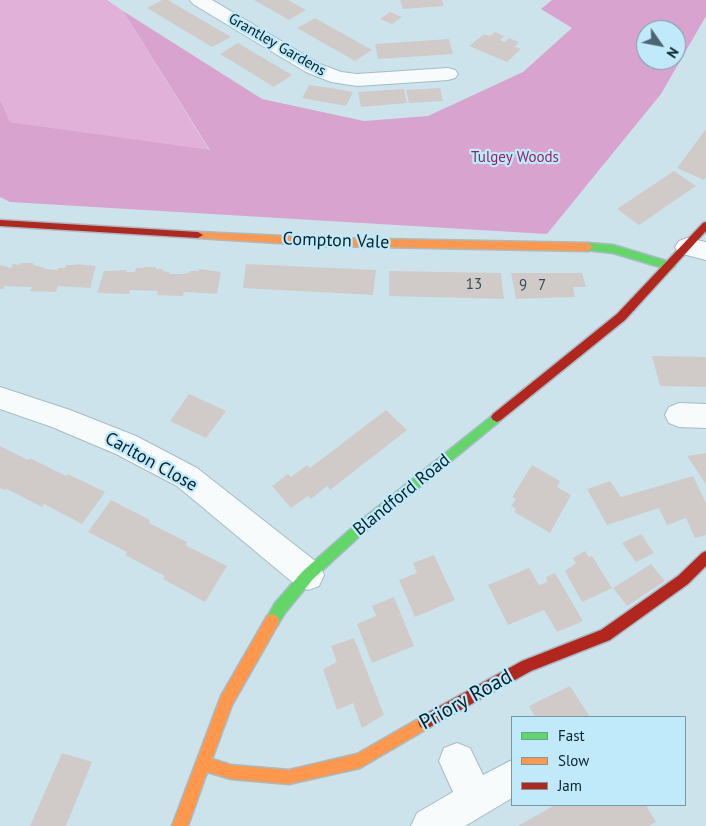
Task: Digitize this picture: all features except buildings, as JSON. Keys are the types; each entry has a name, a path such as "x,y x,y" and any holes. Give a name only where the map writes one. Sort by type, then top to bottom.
{"street":[{"name":"Grantley Gardens","path":"199,0 313,68 338,78 357,80 448,74"},
{"name":"Compton Vale","path":"0,223 326,242 577,246 613,249 670,266"},
{"name":"Blandford Road","path":"180,826 226,701 280,608 308,575 358,530 621,317 670,266 696,249 706,225"},
{"name":"Carlton Close","path":"0,398 60,418 126,445 187,477 308,575"},
{"path":"679,416 706,416"},
{"name":"Priory Road","path":"203,764 231,772 289,777 360,761 453,706 527,666 605,635 684,580 706,557"},
{"path":"456,761 476,799"},
{"path":"430,826 511,779"}],"shaded area":[{"path":"0,0 107,0 123,11 210,151 10,122 0,99"}],"green space":[{"name":"Tulgey Woods","path":"552,0 706,0 706,16 686,51 686,20 636,20 636,70 675,70 661,94 547,234 10,202 0,197 0,99 10,122 210,150 123,11 262,99 364,121 428,116 523,72 572,28 541,9"}],"traffic: fast":[{"path":"588,247 613,249 670,266"},
{"path":"272,621 280,608 308,575 358,530 497,417"}],"traffic: slow":[{"path":"198,235 326,242 588,247"},
{"path":"180,826 226,701 272,621"},
{"path":"203,764 231,772 289,777 360,761 425,722"}],"traffic: jam":[{"path":"0,223 198,235"},
{"path":"497,417 621,317 706,225"},
{"path":"425,722 527,666 605,635 683,580 706,557"}]}
